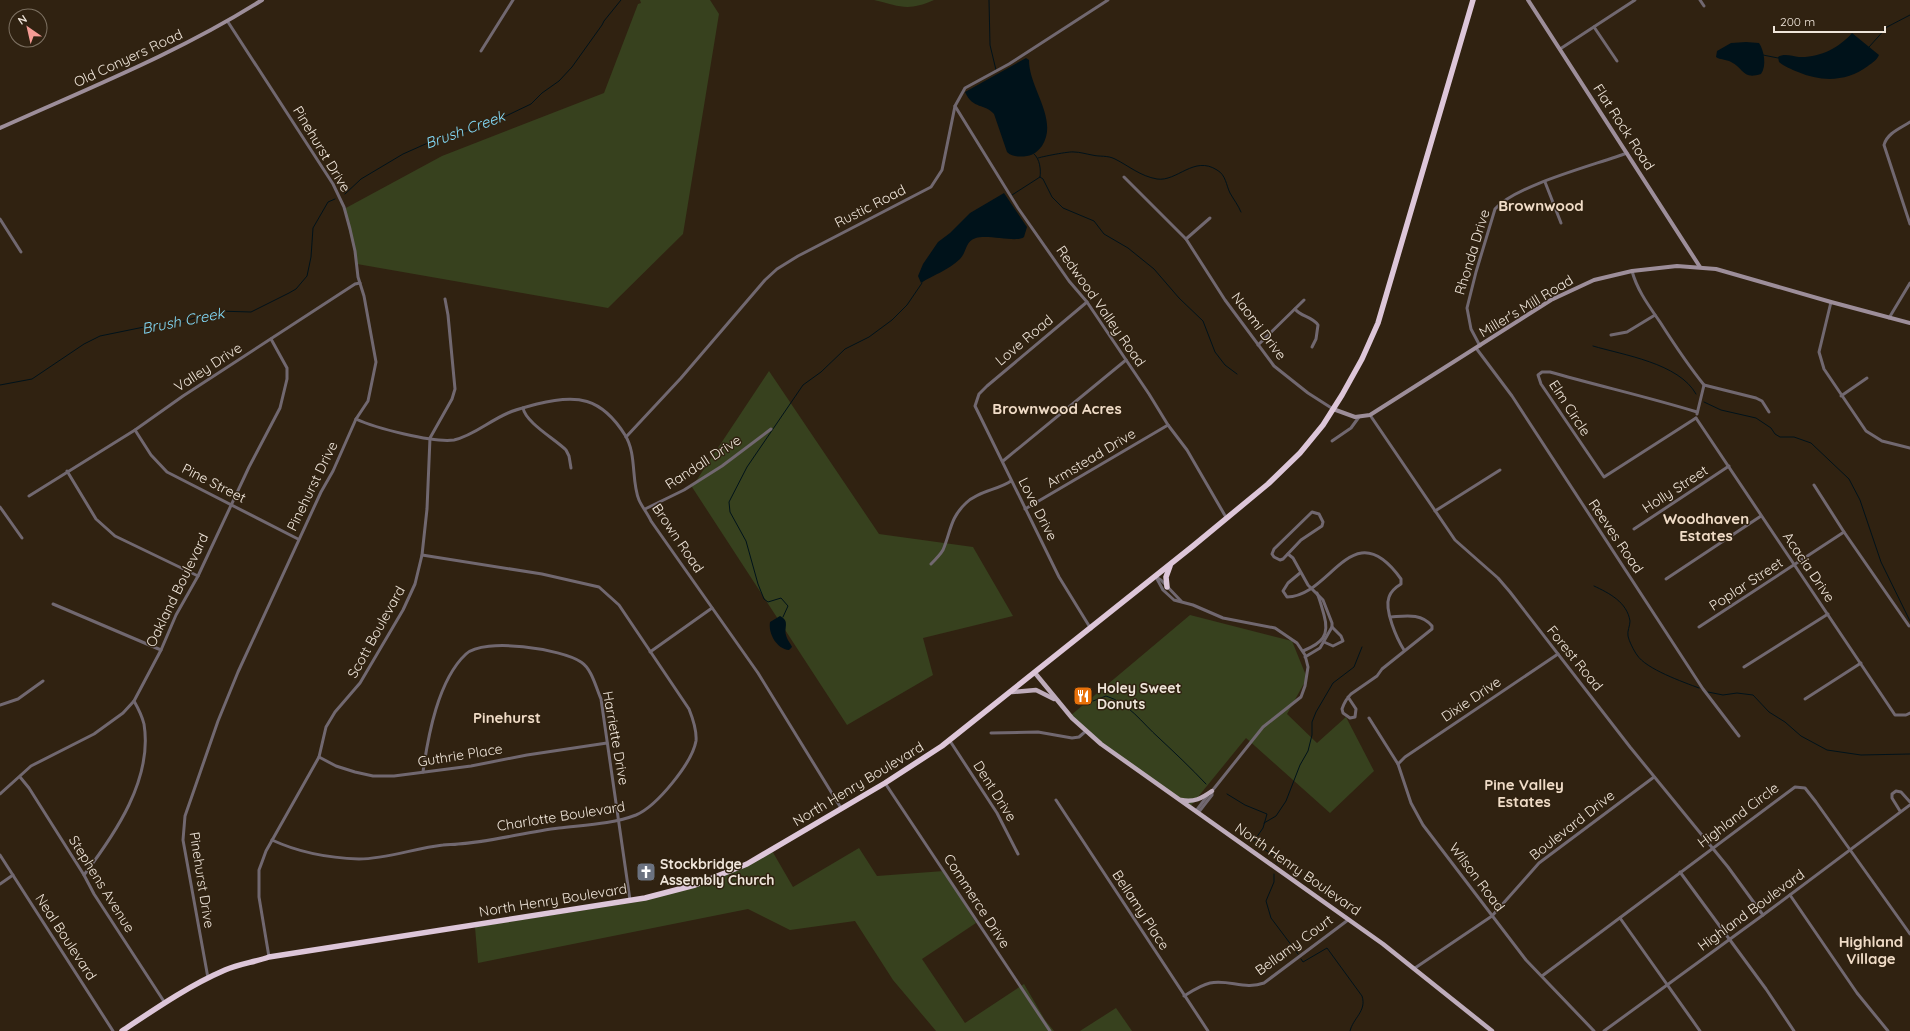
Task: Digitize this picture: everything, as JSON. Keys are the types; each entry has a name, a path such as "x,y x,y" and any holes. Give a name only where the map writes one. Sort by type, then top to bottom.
{"highway":[{"path":"1035,673 1156,577 1268,484 1292,461 1317,432 1333,409 1362,359 1382,310 1473,0"},
{"path":"1167,587 1166,577 1171,564"},
{"name":"North Henry Boulevard","path":"122,1031 165,1003 208,978 227,970 269,957 630,900 686,888 728,872 781,845 950,741 1035,673"}],"main road":[{"name":"North Henry Boulevard","path":"1035,673 1057,701 1101,744 1415,968 1492,1031"},
{"path":"1012,692 1036,690 1057,701"},
{"path":"1178,799 1190,802 1200,799 1212,791"}],"street":[{"name":"Old Conyers Road","path":"0,128 172,51 228,22 262,0"},
{"path":"481,51 513,0"},
{"name":"Rustic Road","path":"626,437 681,378 765,280 777,269 798,256 930,187 942,170 955,106 965,88 1015,61 1108,0"},
{"name":"Flat Rock Road","path":"1528,0 1700,268"},
{"path":"1560,49 1635,0"},
{"path":"1700,0 1704,6"},
{"name":"Pinehurst Drive","path":"208,978 183,840 185,816 218,721 238,672 298,539 333,471 356,419 368,401 376,362 350,229 344,207 333,184 228,22"},
{"path":"1594,27 1617,62"},
{"name":"Redwood Valley Road","path":"955,106 1023,214 1068,281 1087,302 1168,425 1188,450 1227,519"},
{"path":"1910,122 1886,139 1884,144 1910,224"},
{"name":"Rhonda Drive","path":"1478,347 1471,329 1467,308 1491,218 1495,209 1500,203 1512,196 1545,182 1627,153"},
{"name":"Naomi Drive","path":"1124,177 1186,239 1225,300 1274,366 1284,376 1333,409"},
{"path":"1545,182 1561,223"},
{"path":"1186,239 1210,218"},
{"path":"0,219 21,252"},
{"name":"Miller's Mill Road","path":"1333,409 1345,414 1359,417 1370,415 1565,292 1611,275 1632,271 1677,266 1700,268 1746,277 1910,323"},
{"path":"1632,271 1637,284 1655,315 1704,385 1762,400 1769,412"},
{"name":"Valley Drive","path":"29,496 135,430 183,396 355,284 360,283"},
{"path":"1889,318 1910,283"},
{"name":"Scott Boulevard","path":"269,957 259,897 260,870 266,851 319,757 326,727 335,712 360,683 403,610 415,584 422,555 427,509 430,438 452,399 455,389 448,314 445,299"},
{"path":"1258,345 1304,300"},
{"name":"Love Road","path":"977,398 987,386 1087,302"},
{"path":"1831,302 1819,352 1824,369 1857,420 1870,434 1882,441 1910,448"},
{"path":"1295,308 1300,314 1315,321 1318,326 1316,339 1312,347"},
{"path":"1611,335 1627,332 1655,315"},
{"name":"Oakland Boulevard","path":"0,794 40,760 68,748 94,734 123,713 134,702 161,650 176,615 198,576 230,504 276,418 284,395 287,368 271,339"},
{"name":"Reeves Road","path":"1478,347 1512,396 1703,689 1739,736"},
{"path":"1003,461 1126,360"},
{"name":"Elm Circle","path":"1696,418 1604,477 1541,384 1538,375 1542,372 1550,372 1607,388 1626,391 1697,412"},
{"path":"1841,396 1867,378"},
{"path":"1696,418 1704,385"},
{"name":"Brown Road","path":"356,419 371,426 430,438 451,440 468,436 479,428 508,413 523,408 565,399 574,398 585,400 603,410 616,423 626,437 631,451 639,500 651,521 758,673 841,808"},
{"name":"Love Drive","path":"977,398 975,406 977,413 1003,461 1011,481 1060,577 1090,628"},
{"path":"523,408 524,412 533,422 566,450 569,456 571,468"},
{"name":"Forest Road","path":"1370,415 1456,541 1505,586 1654,777 1713,847 1763,915"},
{"path":"1332,441 1351,428 1359,417"},
{"name":"Acacia Drive","path":"1696,418 1896,715 1906,715 1910,713"},
{"name":"Armstead Drive","path":"1025,509 1168,425"},
{"name":"Pine Street","path":"135,430 162,469 201,491 230,504 298,539"},
{"name":"Randall Drive","path":"645,509 684,490 722,466 771,430"},
{"name":"Holly Street","path":"1634,529 1729,466"},
{"path":"1435,511 1500,470"},
{"path":"67,471 96,519 115,536 198,576"},
{"path":"931,564 943,549 950,526 956,514 966,503 985,492 1001,488 1011,481"},
{"path":"1814,485 1844,532 1910,626"},
{"path":"0,507 22,538"},
{"path":"1312,512 1319,514 1323,522 1322,526 1301,540 1288,554 1280,560 1272,554 1312,512"},
{"path":"1666,579 1761,516"},
{"name":"Poplar Street","path":"1699,627 1844,532"},
{"path":"1300,573 1288,583 1283,591 1284,595 1292,597 1310,587 1350,557 1362,553 1372,554 1383,560 1401,579 1401,584 1393,590 1388,599 1395,635 1404,650"},
{"path":"1288,554 1293,558 1300,573 1310,587 1324,600 1332,627 1341,636 1343,641 1336,646 1328,645 1324,642"},
{"name":"Charlotte Boulevard","path":"272,840 296,850 323,857 362,859 526,832 619,820 637,814 650,806 670,785 688,761 696,741 695,726 689,709 619,605 599,588 542,574 422,555"},
{"path":"1156,577 1161,580 1181,601"},
{"path":"1156,577 1157,582 1168,596 1174,600 1181,601 1223,618 1275,628 1291,638 1303,652 1308,667 1306,686 1301,696 1263,727 1197,812"},
{"path":"1303,652 1319,642 1326,634 1327,628 1317,593"},
{"path":"53,604 161,650"},
{"path":"650,652 712,608"},
{"path":"1744,667 1828,614"},
{"path":"1348,697 1356,709 1355,717 1350,718 1343,713 1342,709 1344,702 1348,697 1377,676 1382,669 1404,650 1432,629 1432,626 1425,619 1419,617 1411,615 1391,617"},
{"path":"1305,657 1315,652 1324,642 1332,627"},
{"name":"Harriette Drive","path":"423,772 433,716 443,692 461,660 467,653 479,647 493,645 528,648 565,655 582,662 592,676 601,699 630,900"},
{"name":"Dixie Drive","path":"1398,764 1405,757 1558,654"},
{"path":"1805,699 1861,663"},
{"path":"0,699 1,705 18,699 43,681"},
{"path":"84,875 117,829 128,810 142,767 145,749 144,723 134,702"},
{"name":"Wilson Road","path":"1369,718 1398,764 1407,792 1418,817 1526,960 1594,1031"},
{"path":"991,733 1038,732 1072,738 1079,737 1086,731"},
{"name":"Dent Drive","path":"950,741 997,813 1018,854"},
{"name":"Guthrie Place","path":"319,757 336,766 373,776 394,776 471,766 527,755 607,743"},
{"name":"Stephens Avenue","path":"20,777 29,788 84,875 94,894 165,1003"},
{"name":"Boulevard Drive","path":"1415,968 1492,916 1539,863 1654,777"},
{"name":"Commerce Drive","path":"885,782 1050,1031"},
{"name":"Highland Circle","path":"1542,976 1790,789 1800,786 1805,788 1812,797 1910,934"},
{"path":"1900,812 1892,798 1892,794 1896,791 1901,792 1910,803"},
{"name":"Bellamy Place","path":"1056,800 1208,1031"},
{"name":"Highland Boulevard","path":"1604,1031 1730,940 1910,803"},
{"name":"Neal Boulevard","path":"0,855 113,1031"},
{"path":"1680,872 1766,989 1794,1031"},
{"path":"0,884 13,875"},
{"path":"1790,895 1857,993 1888,1031"},
{"path":"1620,918 1700,1031"},
{"name":"Bellamy Court","path":"1184,996 1209,983 1257,986 1264,983 1348,920"}],"green space":[{"path":"640,0 710,0 719,14 683,234 608,308 357,264 344,209 442,156 604,93 638,4 641,3"},
{"path":"874,0 934,0 917,6 904,7"},
{"path":"769,371 879,534 973,547 1013,616 923,638 933,675 847,725 692,487"},
{"path":"1190,615 1292,641 1307,678 1287,714 1317,743 1346,717 1374,771 1330,813 1246,738 1189,808 1114,754 1070,716"},
{"path":"859,848 877,876 944,871 976,923 922,959 965,1023 1024,984 1045,1020 1054,1031 936,1031 893,980 855,921 790,930 748,909 478,963 475,927 637,902 708,882 771,849 793,887"},
{"path":"1116,1008 1132,1031 1080,1031"}],"shaded area":[{"path":"1852,33 1879,55 1876,60 1868,66 1851,75 1834,79 1816,78 1786,67 1779,62 1778,57 1783,55 1806,57 1821,54 1841,43"},
{"path":"1731,43 1759,43 1761,46 1764,67 1761,74 1750,76 1735,64 1716,57 1717,51"},
{"path":"1026,58 1029,60 1033,82 1045,115 1047,125 1046,136 1042,146 1032,155 1014,156 1007,152 994,114 987,108 975,104 968,98 965,92"},
{"path":"1004,193 1027,227 1024,237 1020,239 981,237 972,239 956,263 921,283 918,276 923,264 938,242 950,233 970,213"},
{"path":"780,616 786,622 786,635 792,647 789,650 777,644 770,631 770,622"}],"waterway":[{"name":"Brush Creek","path":"345,194 361,179 403,154 439,138 485,126 531,104 542,93 559,81 572,67 604,21 621,0"},
{"path":"989,0 990,45 996,70"},
{"path":"1869,47 1887,27 1910,15"},
{"path":"1763,55 1778,58"},
{"path":"1038,158 1071,152 1109,157 1140,173 1157,179 1172,177 1193,167 1209,166 1220,172 1241,212"},
{"path":"1012,195 1040,177 1040,165 1034,154"},
{"path":"1040,177 1043,179 1052,197 1063,208 1094,221 1104,234 1128,248 1154,269 1179,298 1203,321 1215,352 1225,365 1237,374"},
{"name":"Brush Creek","path":"0,385 32,379 84,344 100,336 144,327 175,324 217,311 251,312 289,293 296,289 307,276 311,257 313,228 328,202 335,199"},
{"path":"783,617 788,606 781,598 768,602 764,599 758,584 746,541 730,512 729,502 747,467 803,385 821,372 845,349 869,337 892,320 907,305 922,283"},
{"path":"1593,346 1634,357 1664,368 1688,383 1696,394"},
{"path":"1704,402 1721,410 1756,418 1771,428 1775,434 1780,437 1794,437 1811,443 1849,479 1860,500 1881,562 1910,621"},
{"path":"1594,586 1611,595 1625,608 1630,621 1628,632 1630,643 1634,651 1642,660 1656,670 1699,688"},
{"path":"1264,823 1276,816 1286,801 1300,765 1308,751 1312,735 1312,722 1316,712 1333,683 1354,667 1362,647"},
{"path":"1708,692 1723,695 1737,693 1753,695 1769,712 1785,722 1801,736 1827,750 1861,755 1910,754"},
{"path":"1093,701 1106,696 1122,703 1206,784"},
{"path":"1227,794 1245,805 1267,814 1263,828 1254,841"},
{"path":"1259,846 1278,858 1277,863"},
{"path":"1274,874 1274,882 1266,901 1271,918 1298,954"},
{"path":"1301,959 1303,962 1327,948 1362,996 1363,1006 1350,1031"}],"place":[{"name":"Holey Sweet Donuts","path":"1083,696"},
{"name":"Stockbridge Assembly Church","path":"646,872"}],"district":[{"name":"Brownwood","path":"1541,206"},
{"name":"Brownwood Acres","path":"1057,409"},
{"name":"Woodhaven Estates","path":"1706,528"},
{"name":"Pinehurst","path":"507,718"},
{"name":"Pine Valley Estates","path":"1524,794"},
{"name":"Highland Village","path":"1871,950"}]}
